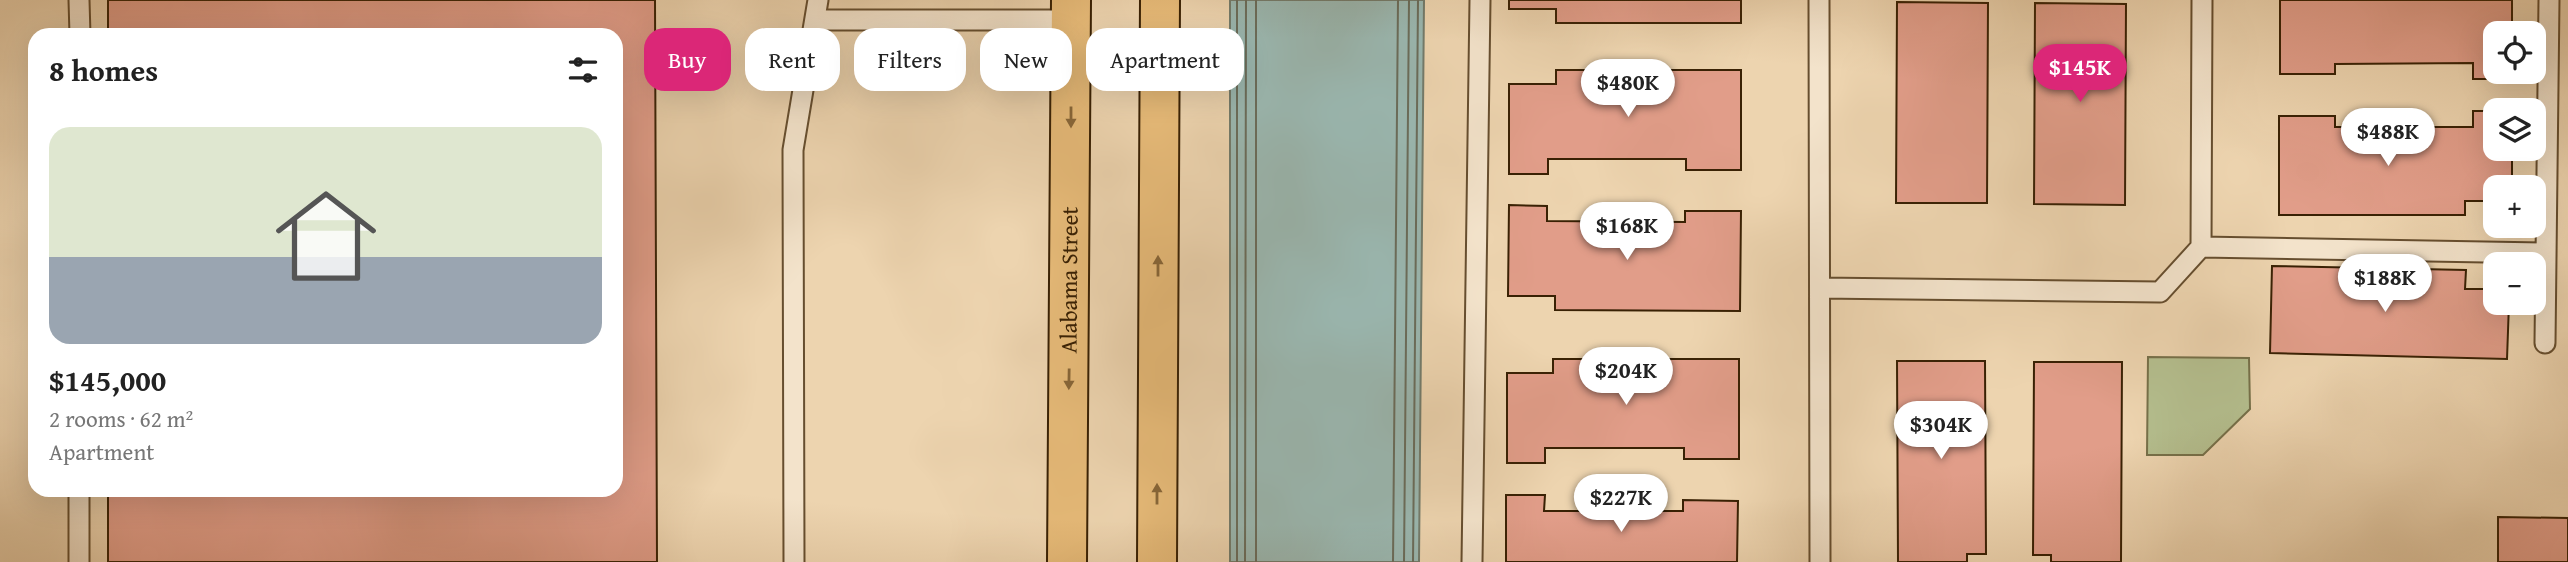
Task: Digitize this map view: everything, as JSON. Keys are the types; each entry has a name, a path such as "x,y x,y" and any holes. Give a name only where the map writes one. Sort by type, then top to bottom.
{"main road":[{"path":"1157,562 1160,0"},
{"name":"Alabama Street","path":"1067,562 1071,10"}],"lane":[{"path":"79,0 79,28"},
{"path":"794,562 793,150 818,0"},
{"path":"1472,562 1480,0"},
{"path":"1819,0 1820,562"},
{"path":"1820,288 2160,292 2201,247 2202,0"},
{"path":"2546,253 2549,0"},
{"path":"815,20 1071,10"},
{"path":"2201,247 2488,252"},
{"path":"2545,315 2545,342"},
{"path":"79,497 79,562"}],"green space":[{"path":"2148,357 2249,358 2250,409 2203,455 2147,455"}],"water":[{"path":"1230,0 1424,0 1419,562 1230,562 1230,91 1244,91 1244,28 1230,28"}],"building":[{"path":"108,0 655,0 655,28 644,28 644,91 655,91 657,562 108,562 108,497 623,497 623,28 108,28"},
{"path":"1509,0 1741,0 1741,23 1556,23 1556,9 1509,9"},
{"path":"2280,0 2512,0 2512,21 2483,21 2483,79 2473,79 2473,63 2335,64 2335,74 2280,74"},
{"path":"1897,2 1988,3 1987,203 1896,203"},
{"path":"2035,3 2126,4 2125,205 2034,204"},
{"path":"1556,70 1741,70 1741,170 1686,170 1686,159 1548,159 1548,174 1509,174 1509,84 1556,84"},
{"path":"2473,111 2483,111 2483,161 2512,161 2512,175 2483,175 2483,201 2465,201 2465,215 2279,215 2279,116 2335,116 2335,127 2473,127"},
{"path":"1509,205 1547,206 1547,221 1685,222 1685,211 1741,211 1740,311 1555,310 1555,296 1508,296"},
{"path":"2272,266 2466,270 2465,289 2483,289 2483,315 2509,315 2507,359 2270,353"},
{"path":"1553,359 1739,359 1739,459 1684,459 1684,448 1545,448 1545,463 1507,463 1507,373 1553,373"},
{"path":"1897,361 1985,361 1986,554 1967,554 1967,562 1898,562"},
{"path":"2034,362 2122,362 2121,562 2051,562 2051,555 2033,555"},
{"path":"1506,495 1545,495 1544,511 1683,511 1683,500 1738,501 1737,562 1506,562"},
{"path":"2498,517 2568,518 2568,562 2498,562"}]}
